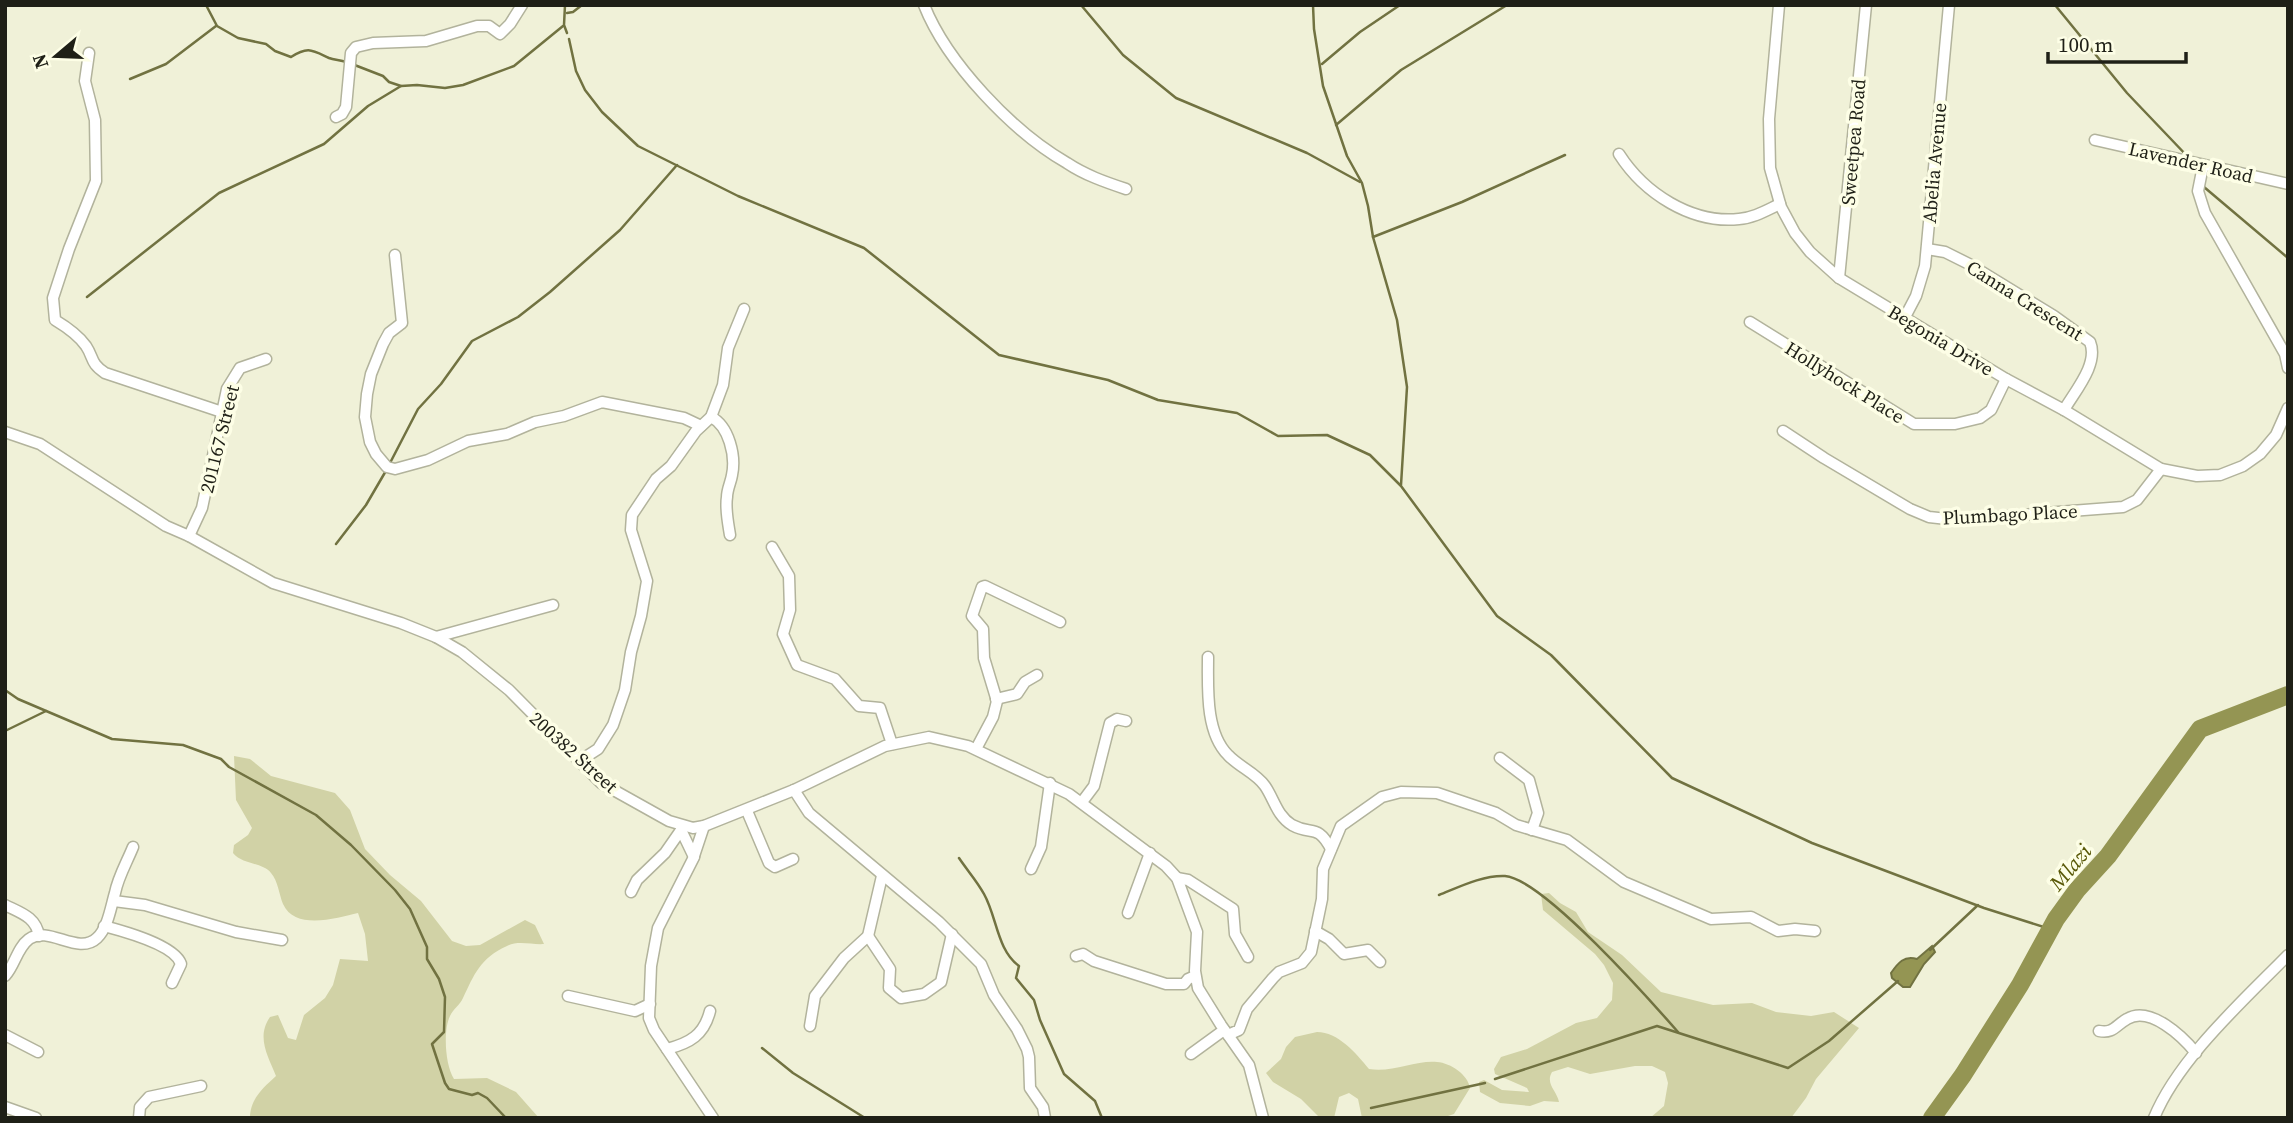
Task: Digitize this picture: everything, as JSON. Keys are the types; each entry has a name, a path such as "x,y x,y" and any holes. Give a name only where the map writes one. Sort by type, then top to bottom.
{"street":[{"path":"336,117 342,114 346,107 351,53 361,44 426,41 477,26 489,26 500,34 522,5"},
{"path":"924,5 936,31 959,64 1004,113 1060,160 1090,176 1126,189"},
{"name":"Begonia Drive","path":"1779,5 1769,119 1770,169 1780,204 1795,233 1810,252 1839,278 2161,469 2197,477 2220,475 2243,466 2260,454 2276,435 2288,408"},
{"name":"Sweetpea Road","path":"1839,278 1866,5"},
{"name":"Abelia Avenue","path":"1905,317 1921,283 1927,249 1949,5"},
{"path":"89,53 85,81 95,120 98,171 92,197 69,249 53,298 55,320 81,340 91,361 104,373 222,412"},
{"name":"Lavender Road","path":"2095,140 2288,184"},
{"path":"1619,154 1634,176 1669,203 1684,210 1738,220 1780,204"},
{"path":"2203,166 2198,191 2205,214 2285,355 2288,368"},
{"name":"Canna Crescent","path":"1927,249 1945,252 1969,264 2054,316 2090,342 2093,356 2090,366 2064,410"},
{"path":"395,255 402,323 389,333 377,358 366,394 365,417 370,442 387,467 396,469 428,460 458,445 507,434 535,422 564,416 602,402 684,418 701,426"},
{"path":"581,760 598,749 613,725 625,690 631,652 642,616 648,581 631,530 632,515 656,479 677,459 701,426 711,418 723,385 728,348 744,309"},
{"name":"Hollyhock Place","path":"1750,322 1914,424 1955,424 1980,418 1991,410 2006,379"},
{"name":"201167 Street","path":"189,536 202,508 227,389 240,368 266,359"},
{"path":"711,418 722,425 731,453 733,473 727,494 730,535"},
{"name":"Plumbago Place","path":"1783,430 1824,458 1910,509 1940,520 2123,507 2137,500 2161,469"},
{"name":"200382 Street","path":"5,432 40,444 77,466 124,501 273,583 401,623 436,637 476,662 581,760 601,783 682,828 704,826 747,811 892,744 929,737 976,749 1050,783 1082,802 1166,866 1177,878 1197,932 1195,976"},
{"path":"772,547 789,576 790,610 783,634 797,665 835,679 859,706 880,708 892,744"},
{"path":"976,749 993,717 996,699 984,659 983,629 972,617 982,587 985,586 1059,622"},
{"path":"436,637 553,605"},
{"path":"1208,657 1211,716 1221,747 1232,760 1264,784 1283,817 1293,825 1317,832 1331,849"},
{"path":"996,699 1017,694 1025,682 1037,675"},
{"path":"1082,802 1094,786 1110,723 1117,719 1126,722"},
{"path":"1500,758 1529,780 1538,813 1532,830"},
{"path":"1031,869 1041,847 1050,783"},
{"path":"794,790 810,813 881,876 888,878 981,964 1002,1010 1017,1029 1029,1057 1030,1087 1039,1100 1045,1118"},
{"path":"1191,1054 1226,1032 1239,1030 1247,1009 1276,975 1307,959 1311,952 1322,899 1323,869 1341,826 1382,797 1401,792 1422,791 1444,795 1496,813 1516,825 1567,840 1624,882 1711,919 1751,917 1778,931 1795,929 1815,932"},
{"path":"747,811 769,863 775,867 793,859"},
{"path":"704,826 694,857 659,928 651,966 650,1004 651,1023 713,1118"},
{"path":"682,828 694,857"},
{"path":"631,892 637,880 665,853 682,828"},
{"path":"5,976 24,944 33,937 89,944 96,939 104,926 133,847"},
{"path":"1128,913 1150,853"},
{"path":"810,1026 815,996 844,958 868,936 881,876"},
{"path":"1177,878 1188,880 1233,909 1235,934 1248,957"},
{"path":"114,901 145,905 236,932 282,940"},
{"path":"5,905 31,919 38,928 39,936"},
{"path":"104,926 144,938 176,955 181,964 172,983"},
{"path":"1315,931 1329,939 1344,954 1370,951 1380,962"},
{"path":"868,936 890,970 889,988 901,998 924,994 941,982 951,934"},
{"path":"1076,956 1083,954 1094,961 1166,984 1184,984 1188,978 1195,976 1201,995 1249,1065 1263,1118"},
{"path":"2154,1118 2173,1083 2196,1053 2288,955"},
{"path":"568,996 635,1010 650,1004"},
{"path":"667,1049 696,1038 706,1024 710,1011"},
{"path":"2099,1031 2112,1031 2132,1017 2147,1017 2174,1030 2196,1053"},
{"path":"5,1035 38,1052"},
{"path":"139,1118 140,1107 149,1097 201,1086"},
{"path":"5,1107 36,1118"}],"green space":[{"path":"234,756 250,759 271,776 335,793 350,810 365,849 421,901 452,941 466,946 480,945 525,920 535,925 544,944 511,944 490,956 479,968 450,1016 446,1030 446,1048 454,1079 487,1078 516,1092 539,1118 250,1118 255,1100 276,1076 264,1039 270,1017 278,1015 288,1038 296,1040 304,1015 325,998 333,985 340,959 368,961 365,934 358,913 317,920 297,917 283,904 277,884 267,869 242,860 233,853 234,845 248,835 252,828 236,800"},
{"path":"1549,893 1576,912 1588,932 1622,955 1661,992 1713,1005 1752,1003 1776,1012 1811,1016 1834,1012 1859,1028 1816,1079 1791,1118 1650,1118 1664,1106 1668,1083 1665,1072 1652,1066 1635,1066 1590,1074 1568,1067 1552,1072 1550,1076 1559,1102 1544,1101 1530,1106 1500,1103 1480,1092 1479,1082 1484,1080 1502,1090 1529,1092 1527,1088 1495,1074 1494,1069 1501,1057 1527,1049 1576,1023 1597,1018 1612,1000 1613,983 1604,965 1595,954 1543,910 1541,894"},
{"path":"1317,1032 1339,1039 1369,1069 1442,1063 1462,1074 1470,1088 1454,1114 1442,1118 1362,1118 1358,1099 1349,1093 1339,1097 1334,1118 1320,1118 1301,1099 1273,1082 1266,1073 1281,1059 1286,1047 1295,1037"}],"shaded area":[{"path":"1932,946 1935,952 1910,987 1903,987 1892,978 1891,973 1902,961 1908,958 1917,959"}],"waterway":[{"path":"206,5 217,26 238,38 266,44 291,57 310,50 346,62"},
{"path":"565,5 564,25 567,33"},
{"path":"567,13 582,5"},
{"path":"1081,5 1123,55 1176,98 1307,153 1360,182"},
{"path":"1313,5 1323,86 1347,156 1362,183 1373,237 1397,320 1407,387 1401,485"},
{"path":"1322,64 1360,32 1400,5"},
{"path":"1336,125 1401,70 1507,5"},
{"path":"2055,5 2127,93 2189,158"},
{"path":"130,79 166,64 216,26"},
{"path":"352,64 401,86 445,88 463,85 514,66 563,26"},
{"path":"569,39 576,71 585,90 602,112 638,146 738,196 864,248 999,355 1108,380 1158,400 1237,413 1278,436 1327,435 1370,455 1401,486 1497,616 1551,655 1672,778 1812,843 1984,908 2050,929"},
{"path":"87,297 219,193 324,144 368,106 401,86"},
{"path":"1373,237 1462,202 1565,155"},
{"path":"390,463 418,409 441,384 472,341 518,317 550,292 620,230 677,165"},
{"path":"2204,187 2288,258"},
{"path":"336,544 366,505 387,469"},
{"path":"5,690 18,699 112,739 183,745 221,759 229,767 316,815 351,845 410,909 427,947 427,959 439,979 445,997 444,1032 432,1044 445,1083 449,1089 472,1095 478,1093 487,1098 506,1118"},
{"name":"Mlazi","path":"1932,1118 1963,1075 2020,985 2056,919 2077,890 2108,856 2200,729 2288,695"},
{"path":"5,731 46,711"},
{"path":"959,858 984,894 1006,951 1019,966 1016,978 1034,1000 1064,1074 1095,1101 1102,1118"},
{"path":"1439,895 1488,877 1505,876 1522,882 1569,918 1678,1032"},
{"path":"1930,950 1978,905"},
{"path":"1495,1079 1657,1026 1788,1068 1829,1041 1898,981"},
{"path":"762,1048 793,1073 865,1118"},
{"path":"1371,1108 1485,1083"}]}
